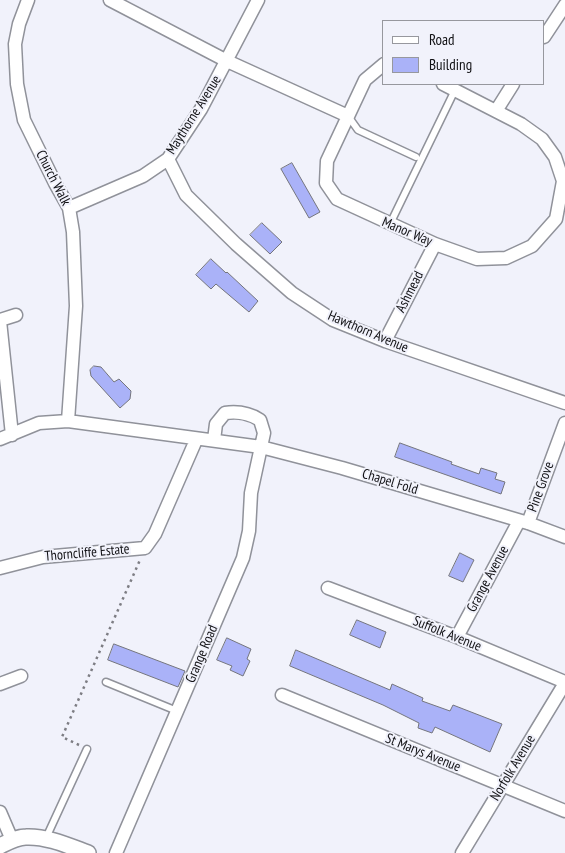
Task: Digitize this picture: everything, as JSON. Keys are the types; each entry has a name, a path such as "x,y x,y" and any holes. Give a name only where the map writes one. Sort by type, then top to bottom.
{"street":[{"name":"Church Walk","path":"28,0 15,44 17,84 24,120 54,183 69,208 74,241 76,306 68,421"},
{"path":"110,0 132,5 227,61 348,116"},
{"name":"Maythorne Avenue","path":"69,208 143,176 168,159 201,109 258,0"},
{"path":"545,35 565,5 560,0"},
{"name":"Manor Way","path":"382,66 365,80 327,161 326,183 337,199 435,244 477,259 506,258 532,246 561,221 563,181 555,157 542,139 521,124 449,87"},
{"path":"496,111 512,85"},
{"name":"Hawthorn Avenue","path":"168,159 186,195 236,244 292,293 333,320 385,341 565,403"},
{"name":"Ashmead","path":"385,341 435,244"},
{"path":"6,437 0,321 16,315"},
{"path":"214,440 216,424 226,413 236,411 250,414 260,420 264,433 261,447"},
{"name":"Chapel Fold","path":"6,437 39,423 68,421 196,440 214,440 261,447 342,468 523,522 565,537"},
{"name":"Pine Grove","path":"523,522 565,423"},
{"name":"Thorncliffe Estate","path":"0,568 43,557 145,548 158,526 196,440"},
{"name":"Grange Road","path":"116,853 243,558 249,531 251,493 261,447"},
{"name":"Grange Avenue","path":"457,637 523,522"},
{"name":"Suffolk Avenue","path":"328,588 457,637 565,683"},
{"path":"0,684 21,676"},
{"name":"Norfolk Avenue","path":"462,853 565,683"},
{"name":"St Marys Avenue","path":"282,695 565,811"},
{"path":"0,812 6,843 25,837 46,839 88,853"}],"lane":[{"path":"390,224 449,87"},
{"path":"348,116 358,130 416,157"},
{"path":"106,682 178,710"},
{"path":"46,839 87,749"}],"path":[{"path":"87,749 62,737 145,548"}],"building":[{"path":"292,163 320,212 309,218 281,169"},
{"path":"262,223 282,242 270,254 250,235"},
{"path":"211,259 258,301 249,312 216,284 211,289 196,275"},
{"path":"94,366 101,367 114,382 119,379 131,391 130,399 120,408 91,376 90,370"},
{"path":"400,443 479,474 481,468 497,473 495,479 505,482 501,494 395,457"},
{"path":"460,553 474,560 463,582 449,576"},
{"path":"357,620 386,632 380,648 350,635"},
{"path":"227,638 251,649 247,659 250,661 243,676 230,670 232,666 217,660"},
{"path":"114,644 185,671 178,687 108,660"},
{"path":"296,650 390,690 392,684 423,698 422,701 450,711 453,705 502,724 490,752 435,727 432,733 418,728 419,723 383,705 290,666"}]}
